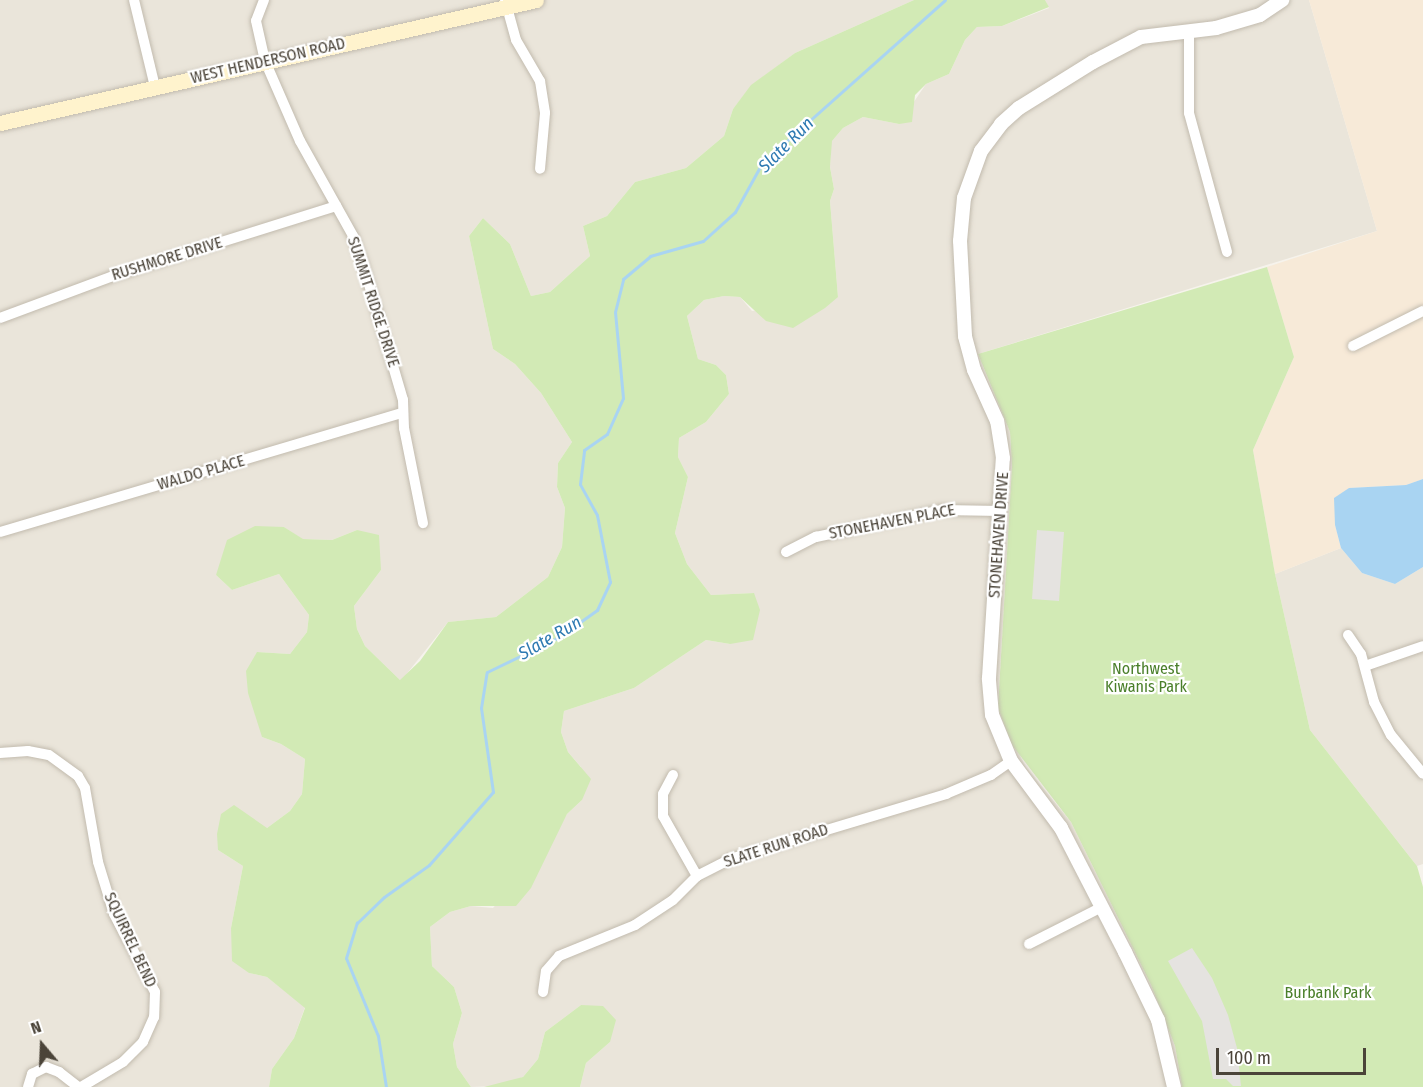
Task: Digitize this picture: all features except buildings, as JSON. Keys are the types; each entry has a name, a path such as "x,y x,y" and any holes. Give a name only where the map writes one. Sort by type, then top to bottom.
{"main road":[{"name":"WEST HENDERSON ROAD","path":"0,123 506,3 536,0"}],"street":[{"path":"134,0 155,87"},
{"name":"SUMMIT RIDGE DRIVE","path":"264,0 256,21 265,61 300,141 336,206 363,264 398,381 423,524"},
{"name":"STONEHAVEN DRIVE","path":"1174,1087 1158,1020 1061,828 1011,761 999,737 989,697 1003,468 997,421 971,362 962,318 960,241 963,198 981,151 1001,124 1040,94 1125,43 1150,35 1189,32 1260,15 1282,0"},
{"path":"506,3 516,40 540,81 545,113 540,169"},
{"path":"1189,32 1189,113 1227,252"},
{"name":"RUSHMORE DRIVE","path":"0,318 113,276 336,206"},
{"path":"1353,346 1423,311"},
{"name":"WALDO PLACE","path":"0,532 403,413"},
{"name":"STONEHAVEN PLACE","path":"786,552 816,537 942,510 1001,510"},
{"path":"1348,635 1365,666 1374,702 1391,735 1423,774"},
{"path":"1365,666 1423,646"},
{"name":"SQUIRREL BEND","path":"0,753 15,750 49,755 78,776 86,788 99,869 114,914 154,992 154,1017 143,1042 123,1062 80,1087 59,1071 46,1067 32,1074 28,1087"},
{"name":"SLATE RUN ROAD","path":"543,992 546,971 558,956 635,925 673,900 697,876 748,853 970,786 1011,761"},
{"path":"672,775 663,794 663,816 697,876"},
{"path":"1029,944 1102,907"}],"shaded area":[{"path":"0,0 914,0 795,53 752,85 733,109 724,136 686,168 635,182 607,216 583,226 590,256 550,292 531,296 510,244 483,218 469,236 493,349 515,364 541,393 572,442 558,463 557,487 565,508 562,547 548,577 496,617 448,622 401,681 365,646 357,629 354,606 381,570 357,530 332,540 302,539 284,527 216,575 232,590 279,574 309,615 307,632 290,654 257,652 262,737 281,744 305,759 302,794 290,811 267,828 218,850 243,866 231,928 249,973 267,977 305,1007 294,1038 272,1069 269,1087 0,1087"},
{"path":"1045,0 1309,0 1377,231 978,354 1010,432 1012,466 998,708 1025,766 1071,822 1151,985 1175,1046 1182,1087 580,1087 586,1063 610,1042 581,1005 545,1032 538,1059 523,1077 499,1086 471,1087 457,1067 453,1044 462,1013 454,987 432,966 430,927 450,912 471,906 493,908 555,836 567,814 582,800 581,767 568,752 561,732 564,711 634,688 706,640 730,644 754,593 711,595 687,564 675,533 688,477 678,457 679,438 706,422 729,394 726,375 716,365 698,359 687,316 704,300 724,296 740,297 752,311 838,297 830,201 834,189 830,167 831,142 843,128 863,117 899,124 926,84 949,74 965,40 977,27 1002,26 1049,8"},
{"path":"1309,0 1423,0 1423,479 1406,485 1349,488 1335,525 1341,548 1275,574 1253,450 1294,357 1267,267 1377,231"},
{"path":"1037,530 1064,532 1059,601 1032,599"},
{"path":"1341,548 1362,573 1395,584 1423,567 1423,864 1417,866 1310,730 1275,574"},
{"path":"1192,948 1212,978 1228,1015 1237,1048 1241,1086 1233,1086 1226,1079 1213,1079 1202,1021 1168,961"}],"green space":[{"path":"914,0 1045,0 1049,7 1002,26 977,27 965,40 949,74 926,84 915,95 912,122 899,124 863,117 843,128 832,141 830,167 834,189 830,201 838,297 793,328 766,321 740,297 724,296 704,300 687,316 698,359 716,365 726,375 729,394 706,422 679,438 678,457 688,477 675,533 687,564 711,595 754,593 760,610 753,640 730,644 706,640 634,688 564,711 561,732 568,752 591,779 582,800 567,814 531,888 516,906 471,906 450,912 430,927 432,966 454,987 462,1013 453,1044 457,1067 471,1087 269,1087 272,1069 294,1038 305,1008 267,977 249,973 232,961 231,928 243,866 218,850 217,834 221,814 234,805 267,828 290,811 302,794 305,759 281,744 262,737 248,693 246,671 257,652 290,654 307,632 309,615 279,574 232,590 216,575 227,540 255,526 284,527 303,539 332,540 357,530 379,535 381,570 354,606 357,629 365,646 400,680 420,661 448,622 496,617 548,577 562,547 565,508 557,487 558,463 572,442 541,393 515,364 493,349 469,236 483,218 510,244 531,296 550,292 590,256 583,226 607,216 635,182 686,168 724,136 733,109 751,85 795,53"},
{"name":"Northwest Kiwanis Park","path":"1267,267 1294,357 1253,450 1275,574 1310,730 1417,866 1423,887 1423,1087 1182,1087 1175,1046 1151,985 1071,822 1012,745 998,708 1012,466 1010,432 978,354"},
{"path":"581,1005 603,1006 616,1020 610,1042 586,1063 580,1087 484,1087 523,1077 538,1059 545,1032"}],"water":[{"path":"1423,479 1423,567 1395,584 1362,573 1341,548 1335,525 1334,498 1349,488 1406,485"}],"waterway":[{"name":"Slate Run","path":"386,1087 378,1036 346,958 357,923 384,897 429,865 493,792 481,708 487,672 559,637 597,610 610,582 597,515 580,484 584,450 607,434 623,398 615,312 623,279 650,256 703,241 735,212 762,163 945,0"}],"park label":[{"name":"Burbank Park","path":"1328,993"}]}
